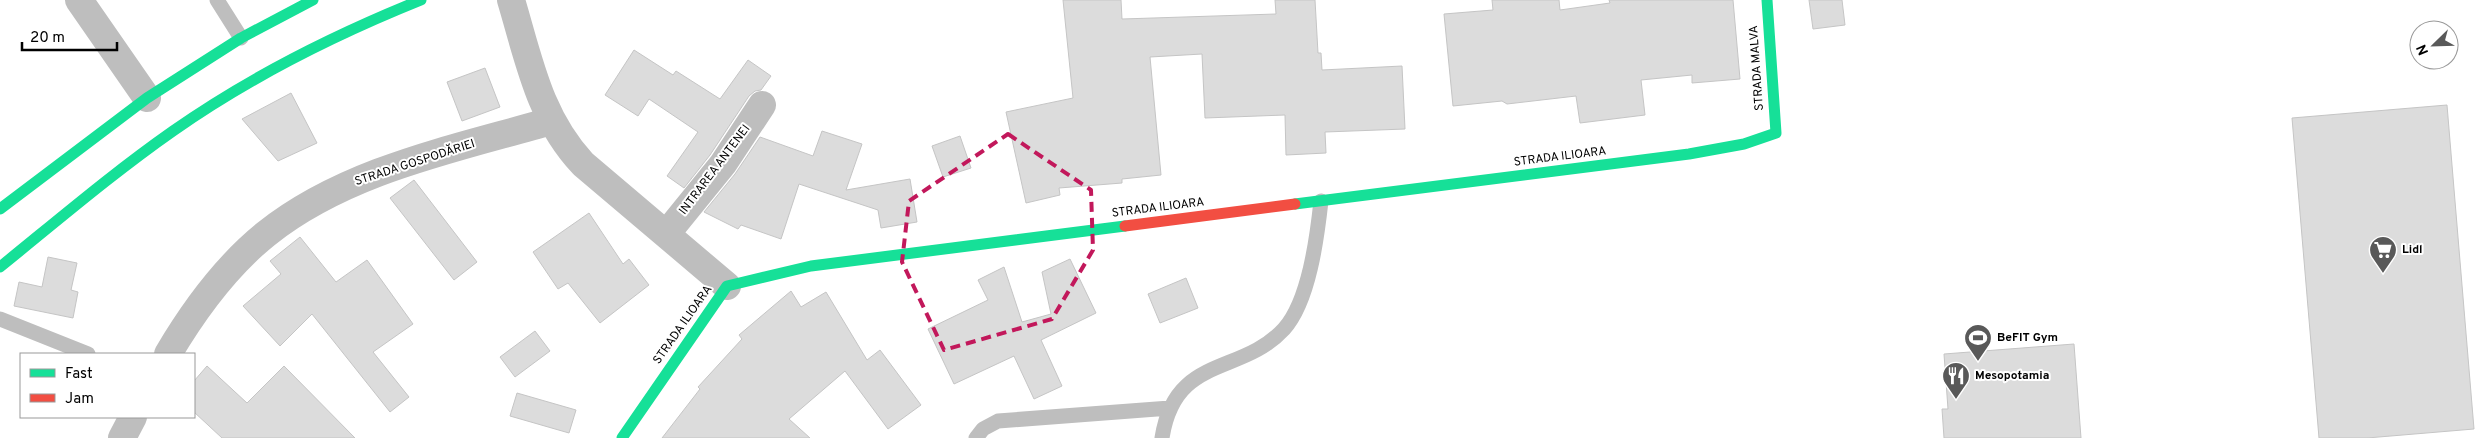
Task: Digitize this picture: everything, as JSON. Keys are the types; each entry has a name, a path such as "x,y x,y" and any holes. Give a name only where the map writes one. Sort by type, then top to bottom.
{"street":[{"path":"79,0 147,98"},
{"path":"0,209 147,98 241,38 313,0"},
{"path":"0,267 127,165 221,100 338,37 421,0"},
{"path":"511,0 537,87 551,122 565,145 583,164 728,286"},
{"name":"STRADA MALVA","path":"1767,0 1776,134"},
{"name":"INTRAREA ANTENEI","path":"667,233 723,164 762,106"},
{"name":"STRADA GOSPODĂRIEI","path":"169,353 201,302 223,276 243,254 289,217 320,199 383,172 551,122"},
{"name":"STRADA ILIOARA","path":"622,438 728,286 811,266 1716,150 1776,134"},
{"path":"122,438 132,418"}],"lane":[{"path":"217,0 241,38"},
{"path":"1162,438 1170,408 1181,391 1195,379 1277,336 1289,322 1300,301 1308,272 1321,201"},
{"path":"0,319 85,353"},
{"path":"976,438 984,429 998,421 1170,408"}],"highlighted area":[{"path":"1008,134 1091,190 1093,250 1052,319 944,350 902,262 909,201"}],"building":[{"path":"1063,0 1121,0 1122,19 1276,14 1275,0 1315,0 1318,53 1321,53 1322,70 1402,66 1405,129 1325,132 1326,153 1286,155 1285,115 1205,118 1202,54 1150,57 1161,175 1122,179 1122,183 1059,188 1060,195 1026,203 1006,112 1073,98"},
{"path":"1492,0 1559,0 1560,10 1610,3 1609,0 1733,0 1740,79 1692,83 1692,75 1641,80 1645,115 1580,123 1576,96 1507,104 1502,101 1453,106 1444,14 1493,10"},
{"path":"1809,0 1842,0 1845,25 1813,29"},
{"path":"634,50 673,75 676,71 720,99 748,60 771,76 761,90 755,91 749,96 710,155 684,188 667,176 698,132 649,99 638,116 605,95"},
{"path":"485,68 500,107 462,121 447,82"},
{"path":"291,93 317,143 278,161 242,119"},
{"name":"Lidl","path":"2447,105 2474,429 2367,438 2319,438 2292,118"},
{"path":"822,131 862,144 846,190 910,179 917,222 881,228 878,210 799,184 781,239 741,225 738,229 704,212 735,174 760,137 813,156"},
{"path":"960,136 971,168 943,177 932,146"},
{"path":"414,180 477,262 454,280 390,198"},
{"path":"589,213 623,264 629,259 649,285 600,323 568,283 558,289 533,252"},
{"path":"300,237 336,282 367,260 413,324 373,352 409,397 390,412 312,314 280,346 243,306 281,274 270,261"},
{"path":"48,257 77,263 71,290 78,292 73,318 14,306 19,282 42,287"},
{"path":"1070,259 1096,313 1041,340 1062,386 1034,399 1014,356 954,384 928,329 988,300 978,280 1004,267 1022,322 1051,314 1042,272"},
{"path":"1186,278 1198,308 1160,323 1148,294"},
{"path":"791,291 801,307 826,292 867,360 880,350 921,405 888,429 845,371 789,419 810,438 662,438 700,389 698,387 742,339 739,335"},
{"path":"535,331 550,351 515,377 500,357"},
{"path":"2074,344 2081,438 1944,438 1942,409 1948,409 1944,354"},
{"path":"207,366 247,403 284,366 355,438 222,438 195,413 195,380"},
{"path":"517,393 576,410 569,433 510,416"}],"traffic: fast":[{"path":"0,209 147,98 241,38 313,0"},
{"path":"0,267 129,164 202,111 293,58 421,0"},
{"path":"1295,204 1689,154 1744,144 1776,133 1767,0"},
{"path":"622,438 727,286 811,266 1125,226"}],"traffic: jam":[{"path":"1125,226 1295,204"}],"place":[{"name":"Lidl","path":"2383,274"},
{"name":"BeFIT Gym","path":"1978,362"},
{"name":"Mesopotamia","path":"1956,400"}]}
